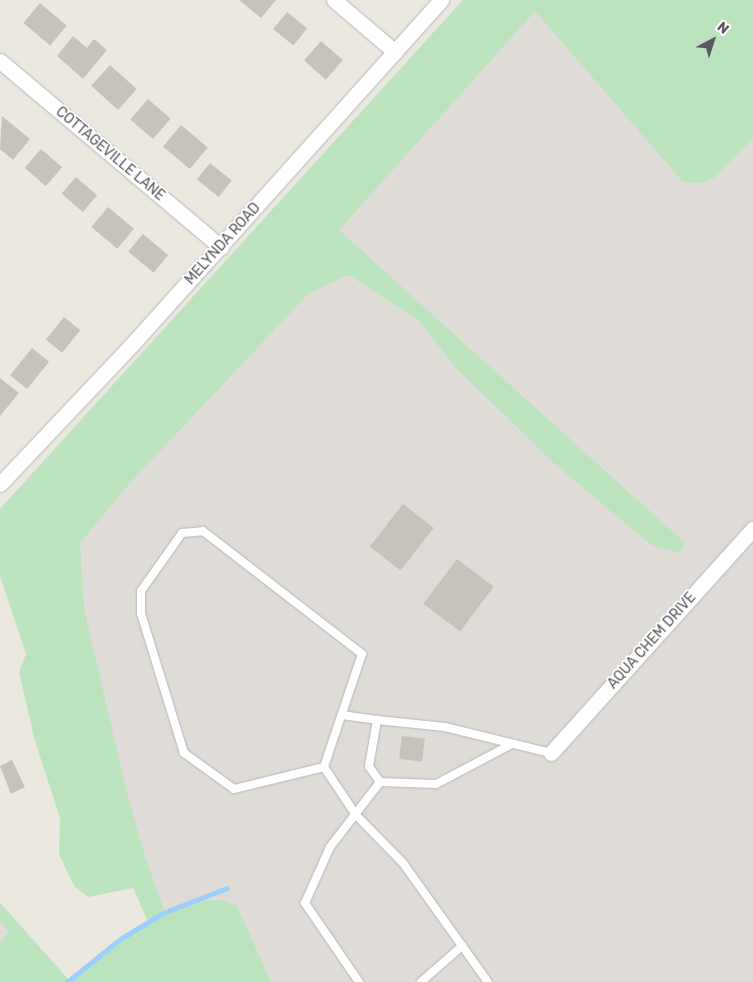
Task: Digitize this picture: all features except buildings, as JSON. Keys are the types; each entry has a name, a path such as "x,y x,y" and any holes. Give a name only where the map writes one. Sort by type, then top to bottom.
{"street":[{"path":"334,0 395,52"},
{"name":"MELYNDA ROAD","path":"0,484 221,248 441,0"},
{"name":"COTTAGEVILLE LANE","path":"0,61 221,248"},
{"name":"AQUA CHEM DRIVE","path":"552,753 753,529"}],"lane":[{"path":"203,531 362,654 324,767 234,789 184,753 140,612 142,591 182,533 203,531"},
{"path":"342,715 445,727 552,753"},
{"path":"377,720 369,766 380,782"},
{"path":"380,782 436,784 510,744"},
{"path":"324,767 356,815 403,862 488,982"},
{"path":"359,982 305,903 330,847 380,782"},
{"path":"421,982 462,946"}],"shaded area":[{"path":"463,0 753,0 753,982 0,982 0,903 69,980 120,939 154,919 0,509"}],"green space":[{"path":"463,0 753,0 753,138 714,178 701,183 683,182 535,11 339,230 685,543 680,553 651,545 556,465 456,368 419,321 349,275 309,293 129,484 80,543 84,609 126,788 145,857 165,912 195,901 222,900 237,906 271,982 0,982 0,943 9,932 0,921 0,903 69,980 120,939 148,922 133,888 88,897 74,886 59,854 60,818 35,741 19,672 26,654 0,576 0,509"}],"waterway":[{"path":"67,982 120,939 165,912 227,888"}]}
